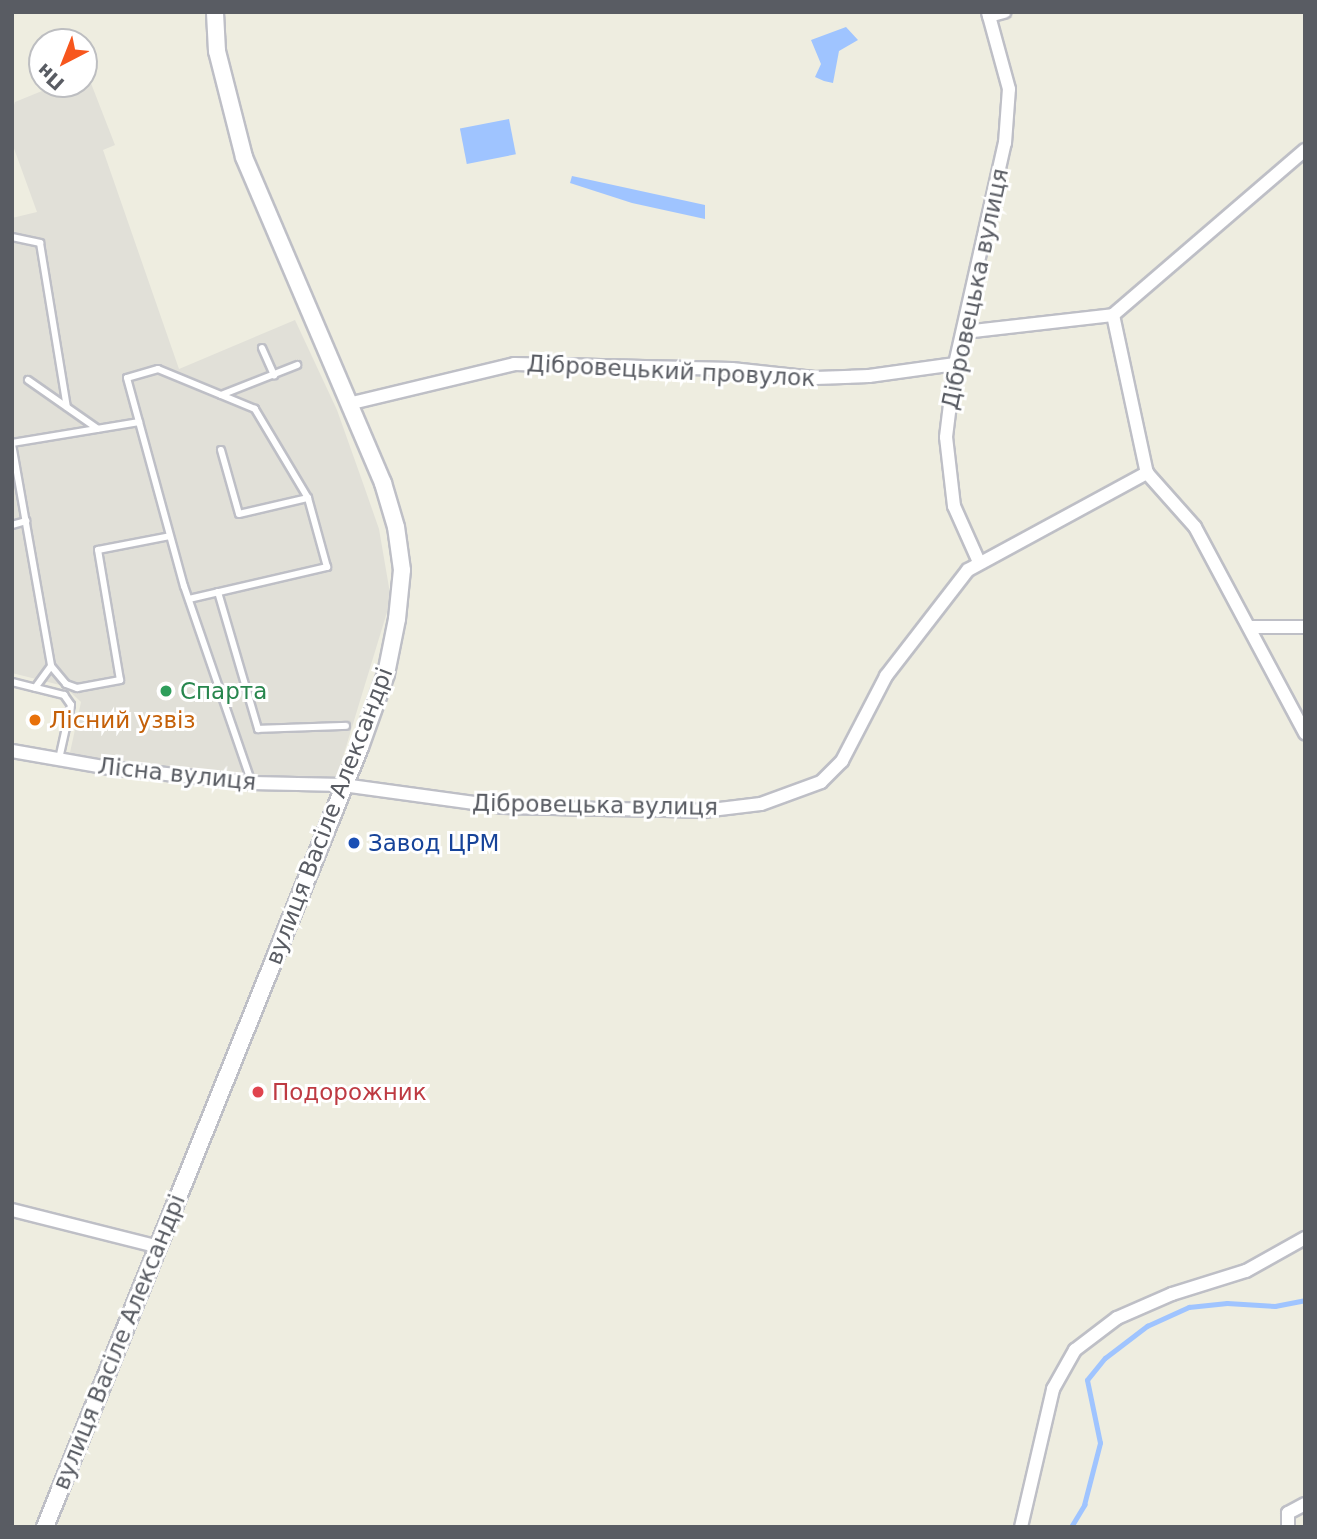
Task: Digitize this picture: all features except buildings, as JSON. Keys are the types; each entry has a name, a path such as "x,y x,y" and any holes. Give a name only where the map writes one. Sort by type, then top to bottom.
{"main road":[{"name":"вулиця Васіле Александрі","path":"44,1527 159,1247 386,674 402,570 396,527 383,483 244,157 217,51 215,12"}],"street":[{"path":"989,14 1004,12"},
{"name":"Дібровецька вулиця","path":"979,562 949,486 946,437 955,364 1005,143 1009,89 989,14"},
{"path":"964,332 1113,315 1305,150"},
{"path":"1113,315 1147,473 1195,527 1252,627 1305,733"},
{"name":"Дібровецький провулок","path":"348,404 514,364 732,369 815,378 869,376 955,364"},
{"name":"Дібровецька вулиця","path":"343,785 503,807 703,811 796,795 821,782 842,761 886,676 934,609 979,562 1147,473"},
{"path":"1252,627 1305,626"},
{"name":"Лісна вулиця","path":"12,751 252,783 343,785"},
{"path":"12,1210 159,1247"},
{"path":"1021,1527 1053,1389 1075,1350 1117,1318 1172,1294 1247,1271 1305,1238"},
{"path":"1288,1527 1288,1513 1305,1504"}],"lane":[{"path":"12,237 40,243 67,407"},
{"path":"262,348 274,374"},
{"path":"221,395 297,365"},
{"path":"189,599 327,568 308,498 255,409 159,369 127,378 189,599 252,783"},
{"path":"28,380 98,429"},
{"path":"139,422 12,443 51,666 66,684 77,688 120,680 98,550 170,536"},
{"path":"220,450 239,514 308,498"},
{"path":"12,525 26,521"},
{"path":"218,592 258,729 346,726"},
{"path":"35,688 51,666"},
{"path":"12,682 64,695 71,705 59,759"}],"shaded area":[{"name":"Завод ЦРМ","path":"28,97 97,98 115,145 103,150 179,369 295,320 337,410 379,529 391,599 335,783 252,779 69,757 81,702 64,686 12,673 12,218 37,212 12,143 12,111 15,102"}],"water":[{"path":"846,27 858,40 839,51 833,83 815,77 821,64 811,40"},
{"path":"509,119 516,154 467,164 460,129"},
{"path":"572,176 705,205 705,219 632,203 570,183"}],"waterway":[{"path":"1071,1527 1084,1505 1100,1443 1087,1380 1105,1358 1147,1326 1189,1307 1227,1303 1275,1306 1305,1300"}],"place":[{"name":"Спарта","path":"166,691"},
{"name":"Лісний узвіз","path":"35,720"},
{"name":"Завод ЦРМ","path":"354,843"},
{"name":"Подорожник","path":"258,1092"}]}
